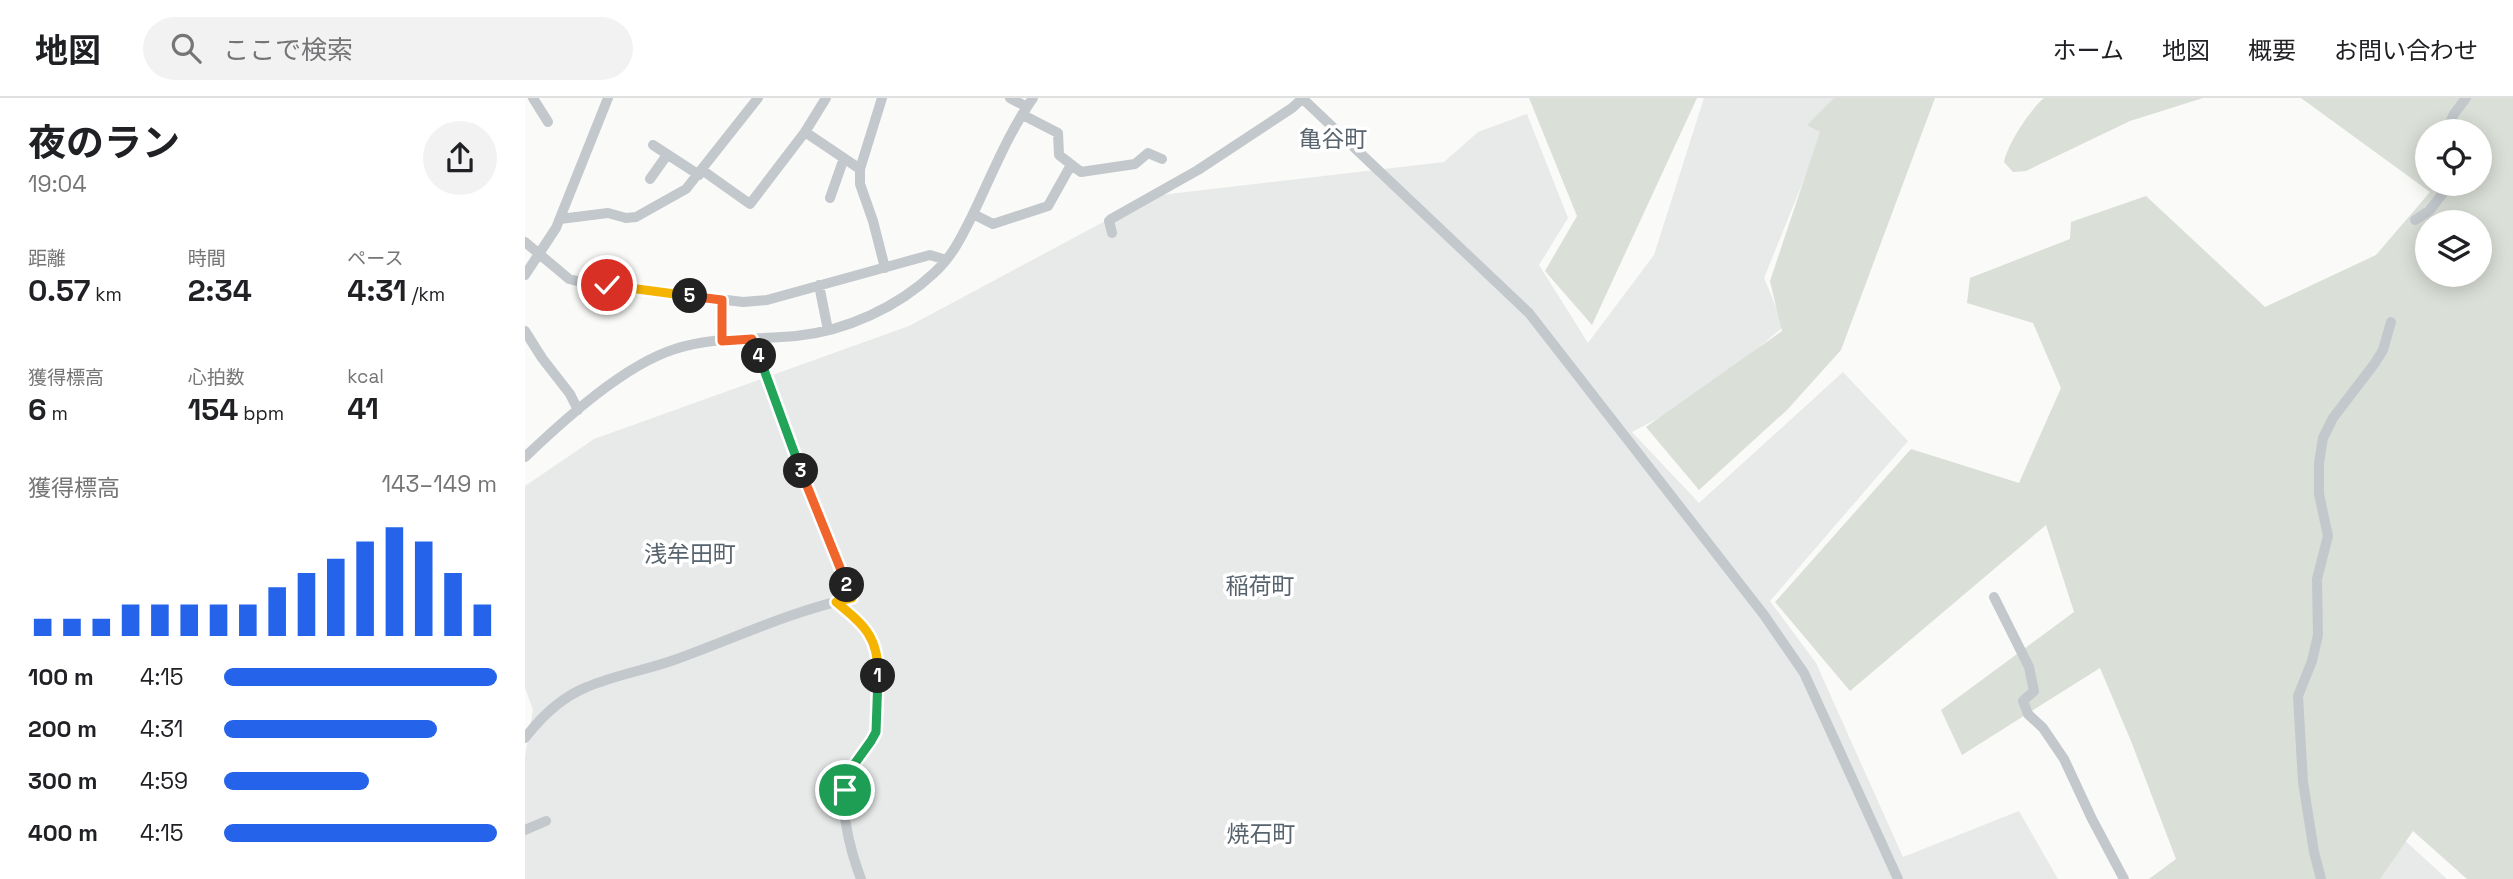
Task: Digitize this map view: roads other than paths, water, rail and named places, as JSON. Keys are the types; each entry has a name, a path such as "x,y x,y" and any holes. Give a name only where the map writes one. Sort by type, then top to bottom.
{"street":[{"path":"533,98 548,122"},
{"path":"525,275 560,219 608,98"},
{"path":"560,219 608,213 626,218 636,217 686,189 758,98"},
{"path":"653,145 750,204 805,132 826,98"},
{"path":"882,98 860,169 860,184 873,221 884,268"},
{"path":"1010,98 1028,107 1058,133 1059,155 1081,172 1135,164 1148,153 1162,159"},
{"path":"1112,233 1109,221 1111,219 1207,164 1303,98 1529,313 1764,615 1804,673 1898,879"},
{"path":"2452,119 2466,98"},
{"path":"525,457 613,383 660,355 694,344 797,336 828,330 876,312 917,288 946,260 958,243 1028,107"},
{"path":"805,132 860,169"},
{"path":"650,179 667,155"},
{"path":"831,198 843,158"},
{"path":"973,214 993,224 1048,206 1071,165"},
{"path":"2430,210 2441,196"},
{"path":"525,242 569,279 743,302 767,300 930,256 946,260"},
{"path":"819,285 828,330"},
{"path":"722,300 722,341"},
{"path":"2321,879 2303,782 2298,696 2312,661 2318,635 2317,579 2328,536 2319,494 2321,450 2323,438 2333,418 2383,350 2391,322"},
{"path":"525,331 570,394 578,410"},
{"path":"525,738 561,701 586,687 672,661 852,598 752,339"},
{"path":"1994,597 2029,667 2034,691 2023,701 2028,714 2043,728 2064,759 2092,819 2123,872 2124,879"},
{"path":"836,602 869,631 879,665 876,732 848,773 845,790 845,815 850,844 861,879"},
{"path":"525,830 545,821"}],"district":[{"name":"亀谷町","path":"1333,139"},
{"name":"浅牟田町","path":"690,554"},
{"name":"稲荷町","path":"1260,586"},
{"name":"焼石町","path":"1261,834"}]}
